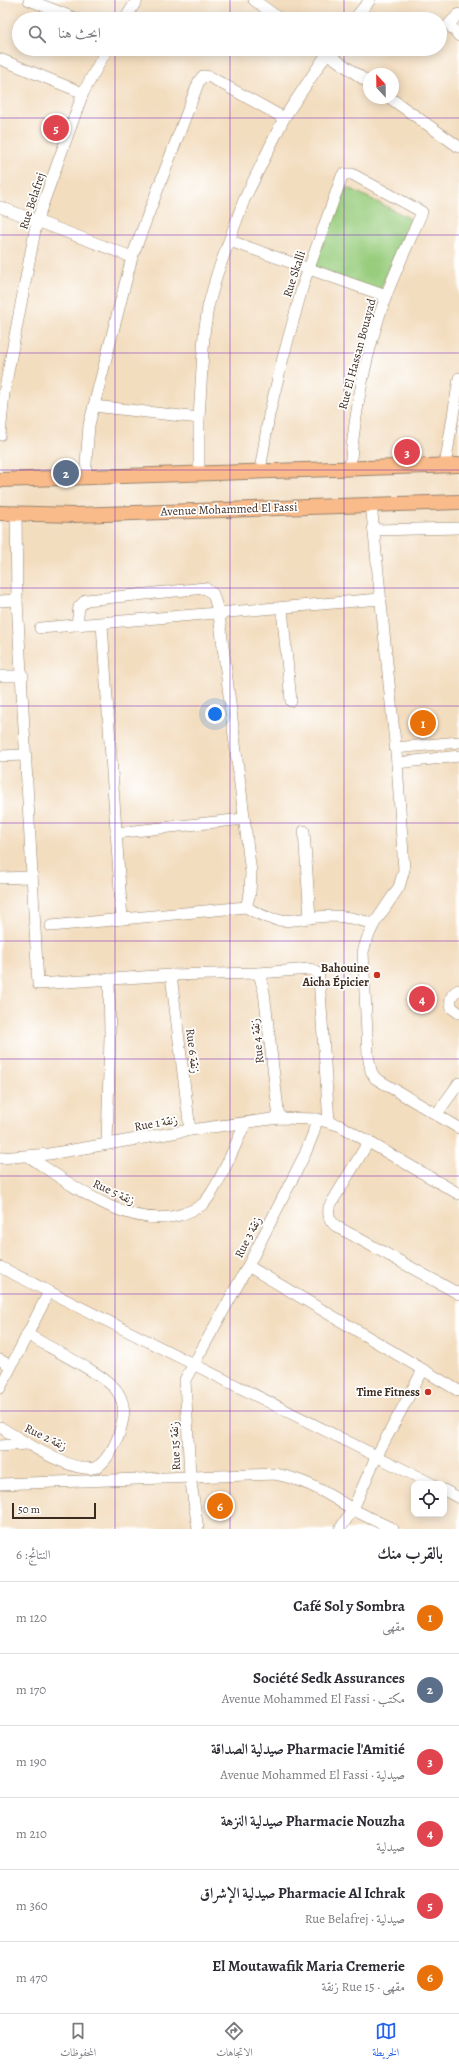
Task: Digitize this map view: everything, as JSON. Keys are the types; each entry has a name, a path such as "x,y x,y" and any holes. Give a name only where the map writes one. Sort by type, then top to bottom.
{"main road":[{"path":"0,480 452,466"},
{"name":"Avenue Mohammed El Fassi","path":"0,513 82,514 370,503 459,502"}],"street":[{"path":"30,0 44,3 63,12"},
{"path":"129,12 137,0"},
{"path":"254,0 270,12"},
{"path":"360,12 370,0"},
{"path":"459,14 449,24 459,36"},
{"name":"Rue Belafrej","path":"0,435 2,396 37,220 83,93 103,56"},
{"path":"199,474 199,418 204,334 208,307 217,274 244,200 284,118 322,56"},
{"path":"334,56 363,78"},
{"path":"0,59 83,93"},
{"path":"85,477 89,425 132,257 201,78 203,76 210,77 284,118"},
{"path":"398,104 459,147"},
{"name":"Rue Skalli","path":"260,471 270,415 283,358 309,269 344,174 352,174 422,212"},
{"path":"0,207 132,257"},
{"name":"Rue El Hassan Bouayad","path":"350,468 357,398 386,296 422,212"},
{"name":"Rue El Hassan Bouayad","path":"230,240 386,296"},
{"path":"452,466 459,378"},
{"path":"94,406 199,418"},
{"path":"370,503 397,763 404,870 399,887 366,938 362,965 366,1039 371,1071 375,1078 384,1085 459,1128"},
{"path":"16,514 17,600 38,984 171,975 254,973 310,969 316,972 319,978 329,1122"},
{"path":"374,530 459,528"},
{"path":"77,625 79,607 86,600 205,588 213,594 219,614 243,819 251,873 250,893 246,907"},
{"path":"40,628 282,609 380,599"},
{"path":"0,601 17,600"},
{"path":"282,609 291,701"},
{"path":"102,624 122,919"},
{"path":"0,676 22,676"},
{"path":"395,748 459,742"},
{"path":"0,756 25,755"},
{"path":"397,763 459,756"},
{"path":"116,833 243,819"},
{"path":"304,831 310,918"},
{"path":"0,878 32,877"},
{"path":"51,926 246,907 268,918 282,922 334,916 374,924"},
{"name":"Rue 4 زنقة","path":"254,973 264,992 280,1118"},
{"name":"Rue 6 زنقة","path":"171,975 190,1130"},
{"path":"107,1144 110,1036 109,980"},
{"path":"459,990 452,995 450,999 452,1008 459,1013"},
{"path":"436,1115 459,1083"},
{"name":"Rue 1 زنقة","path":"0,1158 28,1156 190,1130 245,1124 280,1118 318,1119 341,1126 459,1194"},
{"name":"Rue 3 زنقة","path":"193,1363 248,1266 305,1154 314,1134 318,1119"},
{"name":"Rue 5 زنقة","path":"28,1156 84,1193 116,1209 136,1216 155,1218 175,1216 190,1212 204,1203 220,1177 245,1124"},
{"path":"369,1141 329,1207 328,1215 330,1221 336,1226 459,1294"},
{"path":"248,1266 459,1391"},
{"path":"0,1267 426,1481"},
{"path":"0,1388 50,1292"},
{"path":"27,1334 109,1382 123,1402 125,1415 118,1437 108,1454 97,1466 107,1480"},
{"path":"0,1360 11,1366"},
{"name":"Rue 15 زنقة","path":"193,1363 184,1380 190,1476 198,1529"},
{"path":"340,1529 353,1509 376,1457 423,1370"},
{"name":"Rue 2 زنقة","path":"0,1427 26,1444 47,1454 82,1468 97,1466"},
{"path":"0,1446 26,1444"},
{"path":"0,1484 276,1474 297,1478 393,1529"},
{"path":"447,1492 459,1498"}],"green space":[{"path":"347,187 411,219 379,292 313,267"}],"place":[{"name":"Pharmacie Al Ichrak صيدلية الإشراق","path":"56,128"},
{"name":"Pharmacie l'Amitié صيدلية الصداقة","path":"407,452"},
{"name":"Société Sedk Assurances","path":"66,473"},
{"name":"Café Sol y Sombra","path":"423,723"},
{"name":"Bahouine Aicha Épicier","path":"377,975"},
{"name":"Pharmacie Nouzha صيدلية النزهة","path":"422,999"},
{"name":"Time Fitness","path":"428,1392"},
{"name":"El Moutawafik Maria Cremerie","path":"220,1506"}]}
